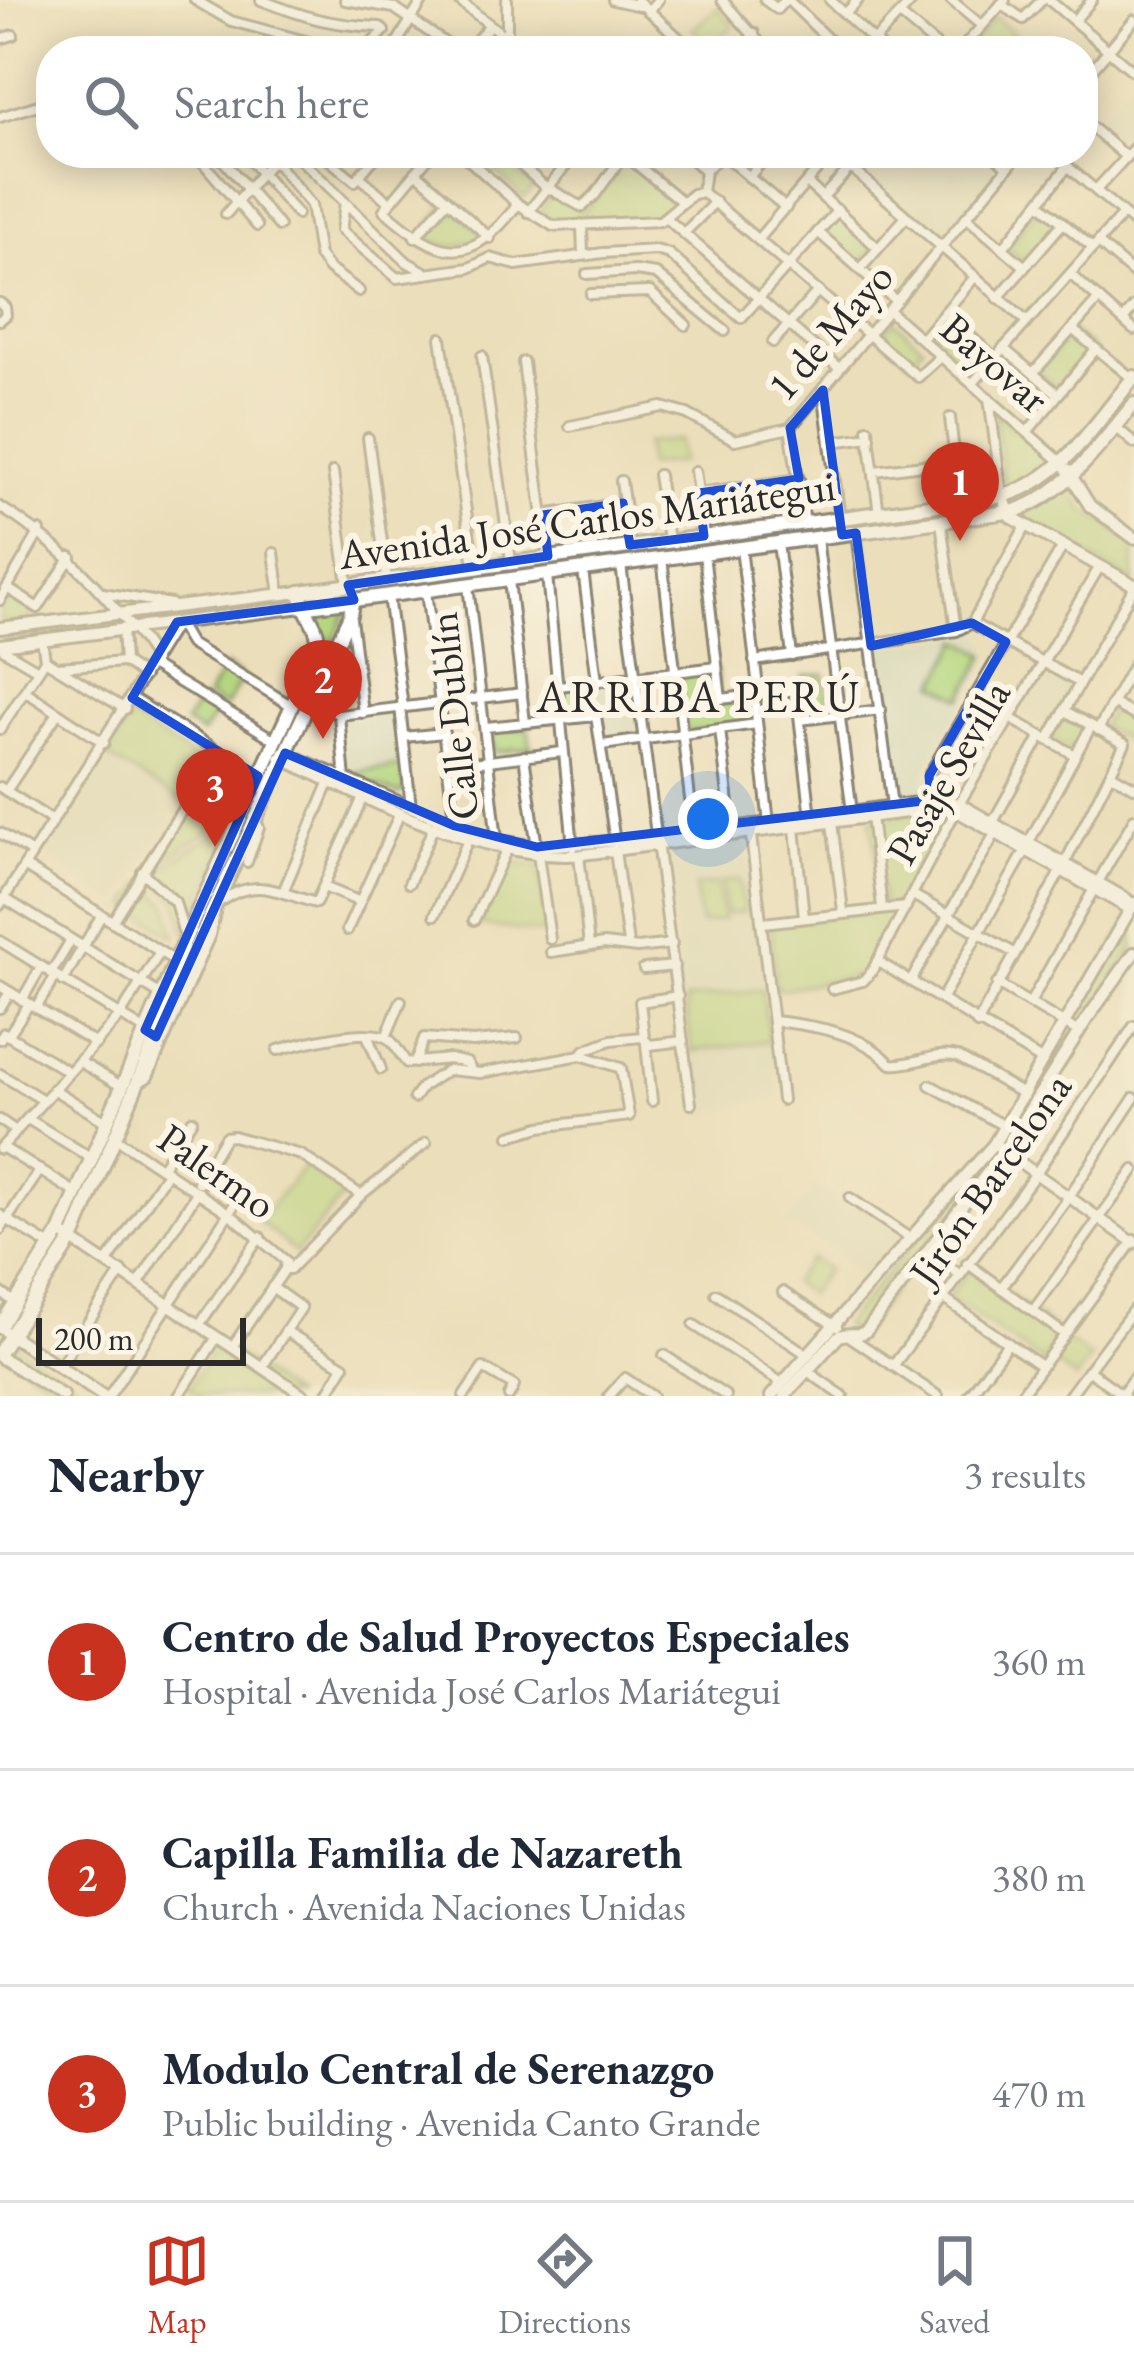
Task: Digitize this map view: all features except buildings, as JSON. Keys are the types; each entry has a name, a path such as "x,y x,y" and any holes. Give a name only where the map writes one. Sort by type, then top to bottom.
{"main road":[{"name":"Avenida José Carlos Mariátegui","path":"2,649 301,599 348,584 1003,496 1036,484 1061,462 1133,378"},
{"name":"Avenida José Carlos Mariátegui","path":"3,626 280,594 355,600 1007,512 1042,500 1072,475 1134,404"},
{"path":"1061,462 1090,506 1134,538"},
{"path":"1003,496 1007,512 1134,586"},
{"path":"760,529 762,545"},
{"path":"150,1034 161,995 258,776 310,700 350,615 355,600 348,584"},
{"path":"4,1330 66,1235 150,1034 254,820 292,706 320,643 301,599"},
{"path":"771,1396 807,1371 911,1239 999,1148 1006,1127 1132,905"},
{"path":"839,1329 858,1335 867,1330 1134,953"},
{"path":"1064,1028 1077,1035"},
{"path":"63,1396 41,1390 0,1354 4,1330 52,1247 66,1235 76,1193 108,1130"},
{"path":"783,1390 808,1355 839,1329"},
{"path":"4,1330 106,1396"}],"street":[{"path":"195,0 231,21 287,36"},
{"path":"261,0 298,16 343,27 380,27 381,36"},
{"path":"345,0 384,4 435,36"},
{"path":"404,36 423,0"},
{"path":"458,0 504,36"},
{"path":"507,0 507,36"},
{"path":"614,0 643,6 675,36"},
{"path":"643,6 658,0"},
{"path":"722,0 756,36"},
{"path":"765,0 777,9 787,0 824,36"},
{"path":"830,0 870,36"},
{"path":"845,14 858,0"},
{"path":"878,36 913,0"},
{"path":"951,0 982,26"},
{"path":"973,36 1003,2 1022,19 1045,0 1091,36"},
{"path":"1074,22 1092,0"},
{"path":"899,15 925,36"},
{"path":"1098,62 1134,20"},
{"path":"481,36 490,26"},
{"path":"0,39 13,35"},
{"path":"1098,42 1134,72"},
{"path":"0,116 36,105"},
{"path":"1098,133 1126,157"},
{"path":"1096,190 1134,148"},
{"path":"208,168 257,226"},
{"path":"231,168 279,226"},
{"path":"257,168 297,214"},
{"path":"226,214 264,168"},
{"path":"283,168 311,205 319,256 359,291"},
{"path":"310,168 406,262 427,273"},
{"path":"339,168 355,181 366,168"},
{"path":"419,168 384,210 415,237 448,250 490,238 518,204"},
{"path":"478,168 528,212 553,226 653,223 703,192"},
{"path":"526,168 576,206 587,205 615,168"},
{"path":"528,212 563,168"},
{"path":"642,168 682,202"},
{"path":"702,168 705,171"},
{"path":"703,192 708,168"},
{"path":"739,168 786,208"},
{"path":"749,177 756,168"},
{"path":"758,239 817,168"},
{"name":"1 de Mayo","path":"570,426 662,407 687,414 735,440 790,428 1006,168"},
{"path":"1003,248 1066,168"},
{"path":"973,383 1095,246 1130,217 1070,168"},
{"path":"824,197 849,169 1026,321"},
{"path":"416,172 490,238"},
{"path":"359,176 390,203"},
{"path":"806,183 878,248"},
{"path":"703,192 920,378 941,356"},
{"path":"415,237 447,201"},
{"path":"345,202 340,230 397,278 469,268 490,258 515,265 663,251 741,318 838,210"},
{"path":"684,233 715,202"},
{"path":"1039,203 1134,274"},
{"path":"860,269 906,217"},
{"path":"966,217 1024,266"},
{"path":"666,218 839,368"},
{"path":"998,298 1063,223"},
{"path":"582,226 584,255"},
{"path":"818,232 896,301"},
{"path":"587,274 656,274 725,331"},
{"path":"1070,274 1134,330"},
{"path":"922,339 974,278"},
{"path":"591,294 646,291 686,325"},
{"path":"773,342 818,291"},
{"path":"1033,374 1099,298"},
{"path":"0,304 6,315 0,320"},
{"path":"1123,320 1134,307"},
{"name":"Bayovar","path":"888,310 1061,462"},
{"path":"944,313 995,358"},
{"path":"1072,329 1133,378"},
{"path":"441,338 474,566"},
{"path":"1003,348 1058,394"},
{"path":"1028,431 1096,350"},
{"path":"482,356 511,561"},
{"path":"523,362 548,556"},
{"path":"823,390 840,519"},
{"path":"989,398 1003,496"},
{"path":"950,418 960,504"},
{"path":"1115,426 1134,443"},
{"path":"790,428 805,523"},
{"path":"832,442 869,433 879,514"},
{"path":"368,438 387,579"},
{"path":"874,471 955,461"},
{"path":"695,471 704,536"},
{"path":"333,472 348,584"},
{"path":"658,475 668,540"},
{"path":"699,494 799,479"},
{"path":"621,481 630,545"},
{"path":"543,515 623,503"},
{"path":"0,525 4,509 40,531 103,593 152,662 277,750 364,796 538,851"},
{"path":"941,521 956,632"},
{"path":"754,662 956,632 972,623 1026,525"},
{"path":"0,600 40,531"},
{"path":"856,533 892,806"},
{"path":"817,538 852,812"},
{"path":"778,543 792,656"},
{"path":"931,804 930,773 1063,545"},
{"path":"741,548 769,823"},
{"path":"274,553 280,594"},
{"path":"704,553 721,698 796,690 811,817"},
{"path":"7,588 38,608 71,557"},
{"path":"662,558 694,833"},
{"path":"621,564 691,1104"},
{"name":"Pasaje Sevilla","path":"832,988 863,981 877,961 959,807 1100,566"},
{"path":"583,569 597,681"},
{"path":"547,574 562,752 589,946"},
{"path":"509,580 526,723"},
{"name":"Calle Dublín","path":"468,585 497,840"},
{"path":"912,979 1134,586"},
{"path":"426,591 455,826"},
{"path":"103,593 184,606"},
{"path":"347,930 407,811 388,596"},
{"path":"350,615 363,713"},
{"path":"161,995 2,902 177,622 190,644 292,706"},
{"path":"972,623 1080,683"},
{"path":"1,724 45,660 42,639 3,626"},
{"path":"124,662 127,628"},
{"path":"2,649 38,670"},
{"path":"45,660 125,709"},
{"path":"57,667 124,662 144,676"},
{"path":"942,998 1075,755 1134,664"},
{"path":"559,686 717,667"},
{"path":"25,691 104,743"},
{"path":"310,700 339,716 522,693"},
{"path":"973,697 1075,755"},
{"path":"132,698 258,776"},
{"path":"1112,704 1134,715"},
{"path":"800,720 880,710"},
{"path":"977,1024 1125,744 1064,711"},
{"path":"53,821 3,789 58,713"},
{"path":"339,716 345,779"},
{"path":"486,727 596,716 628,946"},
{"path":"602,745 757,724"},
{"path":"720,730 732,828"},
{"path":"404,737 444,733"},
{"path":"277,750 434,826 506,851 576,851 795,828 931,804"},
{"path":"112,922 219,752"},
{"path":"448,766 562,752"},
{"path":"524,756 550,938"},
{"path":"1111,774 1134,787"},
{"path":"283,892 330,781"},
{"path":"80,1062 129,1085 148,1077 210,935 215,905 249,886 266,886 316,903 364,796"},
{"path":"657,842 892,806 959,807 1124,906 1132,905"},
{"path":"871,817 882,907"},
{"path":"1030,1003 1134,819"},
{"path":"247,862 259,828 254,820"},
{"path":"832,823 843,911"},
{"path":"409,883 434,826"},
{"path":"795,828 805,916"},
{"path":"751,830 782,1100"},
{"path":"0,833 32,853"},
{"path":"435,915 468,840"},
{"path":"474,920 506,851"},
{"path":"24,866 176,961"},
{"path":"142,872 176,902 185,940"},
{"path":"324,887 358,901"},
{"path":"913,895 1014,953"},
{"path":"763,923 907,907"},
{"path":"70,1072 4,1037 83,948 101,916"},
{"path":"57,977 71,940"},
{"path":"0,941 150,1034"},
{"path":"550,952 671,944"},
{"path":"76,1193 1,1148 120,1016 160,952"},
{"path":"877,961 1044,1061"},
{"path":"644,969 674,966"},
{"path":"29,1004 41,967"},
{"path":"997,984 1064,1028"},
{"path":"0,986 96,1044"},
{"path":"0,1008 10,992"},
{"path":"652,1101 640,1002 678,996"},
{"path":"386,1037 401,1001"},
{"path":"773,1021 832,1029 879,1052 891,1064 948,1054 1025,1094"},
{"name":"Jirón Barcelona","path":"893,1366 1034,1176 1134,1026"},
{"path":"367,1035 381,1070"},
{"path":"278,1050 308,1040 367,1035 386,1037 404,1062 458,1060 471,1070"},
{"path":"414,1065 424,1038 473,1042 517,1038"},
{"path":"581,1055 611,1040 683,1041"},
{"path":"414,1098 442,1072 481,1073 581,1055 621,1068 628,1116 540,1127 510,1136"},
{"path":"0,1074 43,1100"},
{"path":"930,1085 1006,1127"},
{"name":"Palermo","path":"53,1089 196,1187 260,1237 286,1262 285,1269"},
{"path":"1000,1288 1134,1098"},
{"path":"28,1119 91,1158"},
{"path":"0,1120 16,1131"},
{"path":"108,1261 192,1120"},
{"path":"139,1283 220,1143 233,1136 307,1157 361,1195"},
{"path":"232,1347 285,1269 361,1195 426,1144"},
{"path":"999,1148 1133,1242 1020,1396"},
{"path":"0,1230 3,1217 40,1170"},
{"path":"1033,1311 1134,1170"},
{"path":"106,1396 230,1214 236,1198 230,1185 215,1179 196,1187"},
{"path":"850,1198 911,1239"},
{"path":"3,1217 52,1247"},
{"path":"66,1235 305,1396"},
{"path":"200,1325 260,1237"},
{"path":"926,1250 959,1274"},
{"path":"967,1263 1064,1334"},
{"path":"59,1367 122,1271"},
{"path":"262,1367 301,1306 272,1287"},
{"path":"0,1292 16,1303"},
{"path":"783,1292 938,1396"},
{"path":"716,1294 808,1355"},
{"path":"943,1298 1041,1366"},
{"path":"1069,1396 1134,1309"},
{"path":"694,1325 783,1390"},
{"path":"287,1332 344,1366 326,1396"},
{"path":"194,1396 182,1392 217,1337"},
{"path":"969,1396 1007,1343"},
{"path":"664,1354 726,1396"},
{"path":"464,1396 482,1368 512,1392"},
{"path":"1088,1370 1122,1395 1134,1377"},
{"path":"807,1371 836,1394"},
{"path":"609,1396 626,1378 652,1396"}],"highlighted area":[{"path":"823,390 842,535 856,533 871,646 972,623 1006,642 929,776 931,800 537,847 455,826 285,753 156,1037 145,1030 258,776 132,698 177,622 354,600 348,585 548,556 543,515 623,503 630,545 704,536 699,493 799,479 790,428"}],"shaded area":[{"path":"1133,80 1134,142 1123,154 1098,131 1098,119"},
{"path":"856,168 1002,168 940,240"},
{"path":"978,633 985,640 989,659 923,774 926,793 901,797 880,647"},
{"path":"1046,667 1076,684 1051,728 1020,710"},
{"path":"631,680 638,736 605,741 596,684"},
{"path":"395,712 402,766 348,773 341,721"},
{"path":"104,759 179,804 119,903 42,854"},
{"path":"746,840 779,1097 697,1116 665,850"},
{"path":"815,1185 849,1209 860,1206 903,1236 867,1277 824,1244 787,1224"}],"green space":[{"path":"717,7 734,25 722,36 700,36 693,29"},
{"path":"995,17 1017,36 979,36"},
{"path":"513,168 534,187 524,198 494,171"},
{"path":"623,168 635,168 677,203 662,219 560,223 540,212 554,190 585,210"},
{"path":"447,202 486,237 454,247 420,238"},
{"path":"1039,207 1059,223 1024,262 1006,248"},
{"path":"837,213 876,247 860,266 821,232"},
{"path":"946,318 989,355 973,373 930,336"},
{"path":"894,321 923,346 910,361 880,336"},
{"path":"1072,331 1093,348 1060,390 1038,372"},
{"path":"994,412 1056,461 1042,474 1005,492"},
{"path":"679,440 681,462 647,466 645,443"},
{"path":"1069,486 1082,508 1134,544 1134,583 1019,516"},
{"path":"997,502 999,510 766,541 765,534"},
{"path":"755,536 756,543 359,598 356,588"},
{"path":"6,592 35,610 27,623 12,625 0,620 0,602"},
{"path":"292,597 293,604 135,625 129,618"},
{"path":"348,609 284,747 278,744 324,643 315,614"},
{"path":"121,618 125,624 40,637 27,632"},
{"path":"960,640 986,654 962,698 936,684"},
{"path":"226,666 243,677 225,707 207,696"},
{"path":"716,668 720,700 753,697 755,723 685,733 678,672"},
{"path":"824,674 829,709 807,712 803,676"},
{"path":"593,684 596,712 562,716 559,687"},
{"path":"201,699 218,709 202,734 185,723"},
{"path":"1112,708 1134,719 1134,744 1101,727"},
{"path":"1065,713 1089,726 1074,753 1050,739"},
{"path":"131,718 204,765 180,801 106,756"},
{"path":"528,728 531,748 495,752 492,732"},
{"path":"402,766 405,789 399,795 348,773"},
{"path":"213,768 250,792 220,825 152,864"},
{"path":"932,810 947,815 900,905 883,905 871,819"},
{"path":"237,820 186,933 177,901 155,873"},
{"path":"505,862 539,867 547,934 480,925"},
{"path":"739,880 744,912 726,914 722,882"},
{"path":"144,882 168,904 176,937 128,906"},
{"path":"717,883 723,920 700,924 695,887"},
{"path":"898,908 865,975 776,990 771,923"},
{"path":"1131,917 1134,948 1006,1140 1004,1136"},
{"path":"762,989 769,1041 692,1051 685,1000"},
{"path":"996,1148 866,1328 852,1332 843,1325"},
{"path":"305,1165 345,1194 296,1253 258,1221"},
{"path":"810,1258 827,1269 809,1294 792,1283"},
{"path":"970,1267 1062,1333 1042,1362 948,1297"},
{"path":"1064,1339 1091,1358 1076,1379 1049,1360"},
{"path":"10,1341 95,1396 73,1396 2,1353"},
{"path":"218,1342 292,1396 200,1396 189,1387"}],"place":[{"name":"Centro de Salud Proyectos Especiales","path":"960,541"},
{"name":"Capilla Familia de Nazareth","path":"323,739"},
{"name":"Modulo Central de Serenazgo","path":"215,847"}],"district":[{"name":"ARRIBA PERÚ","path":"699,696"}]}
